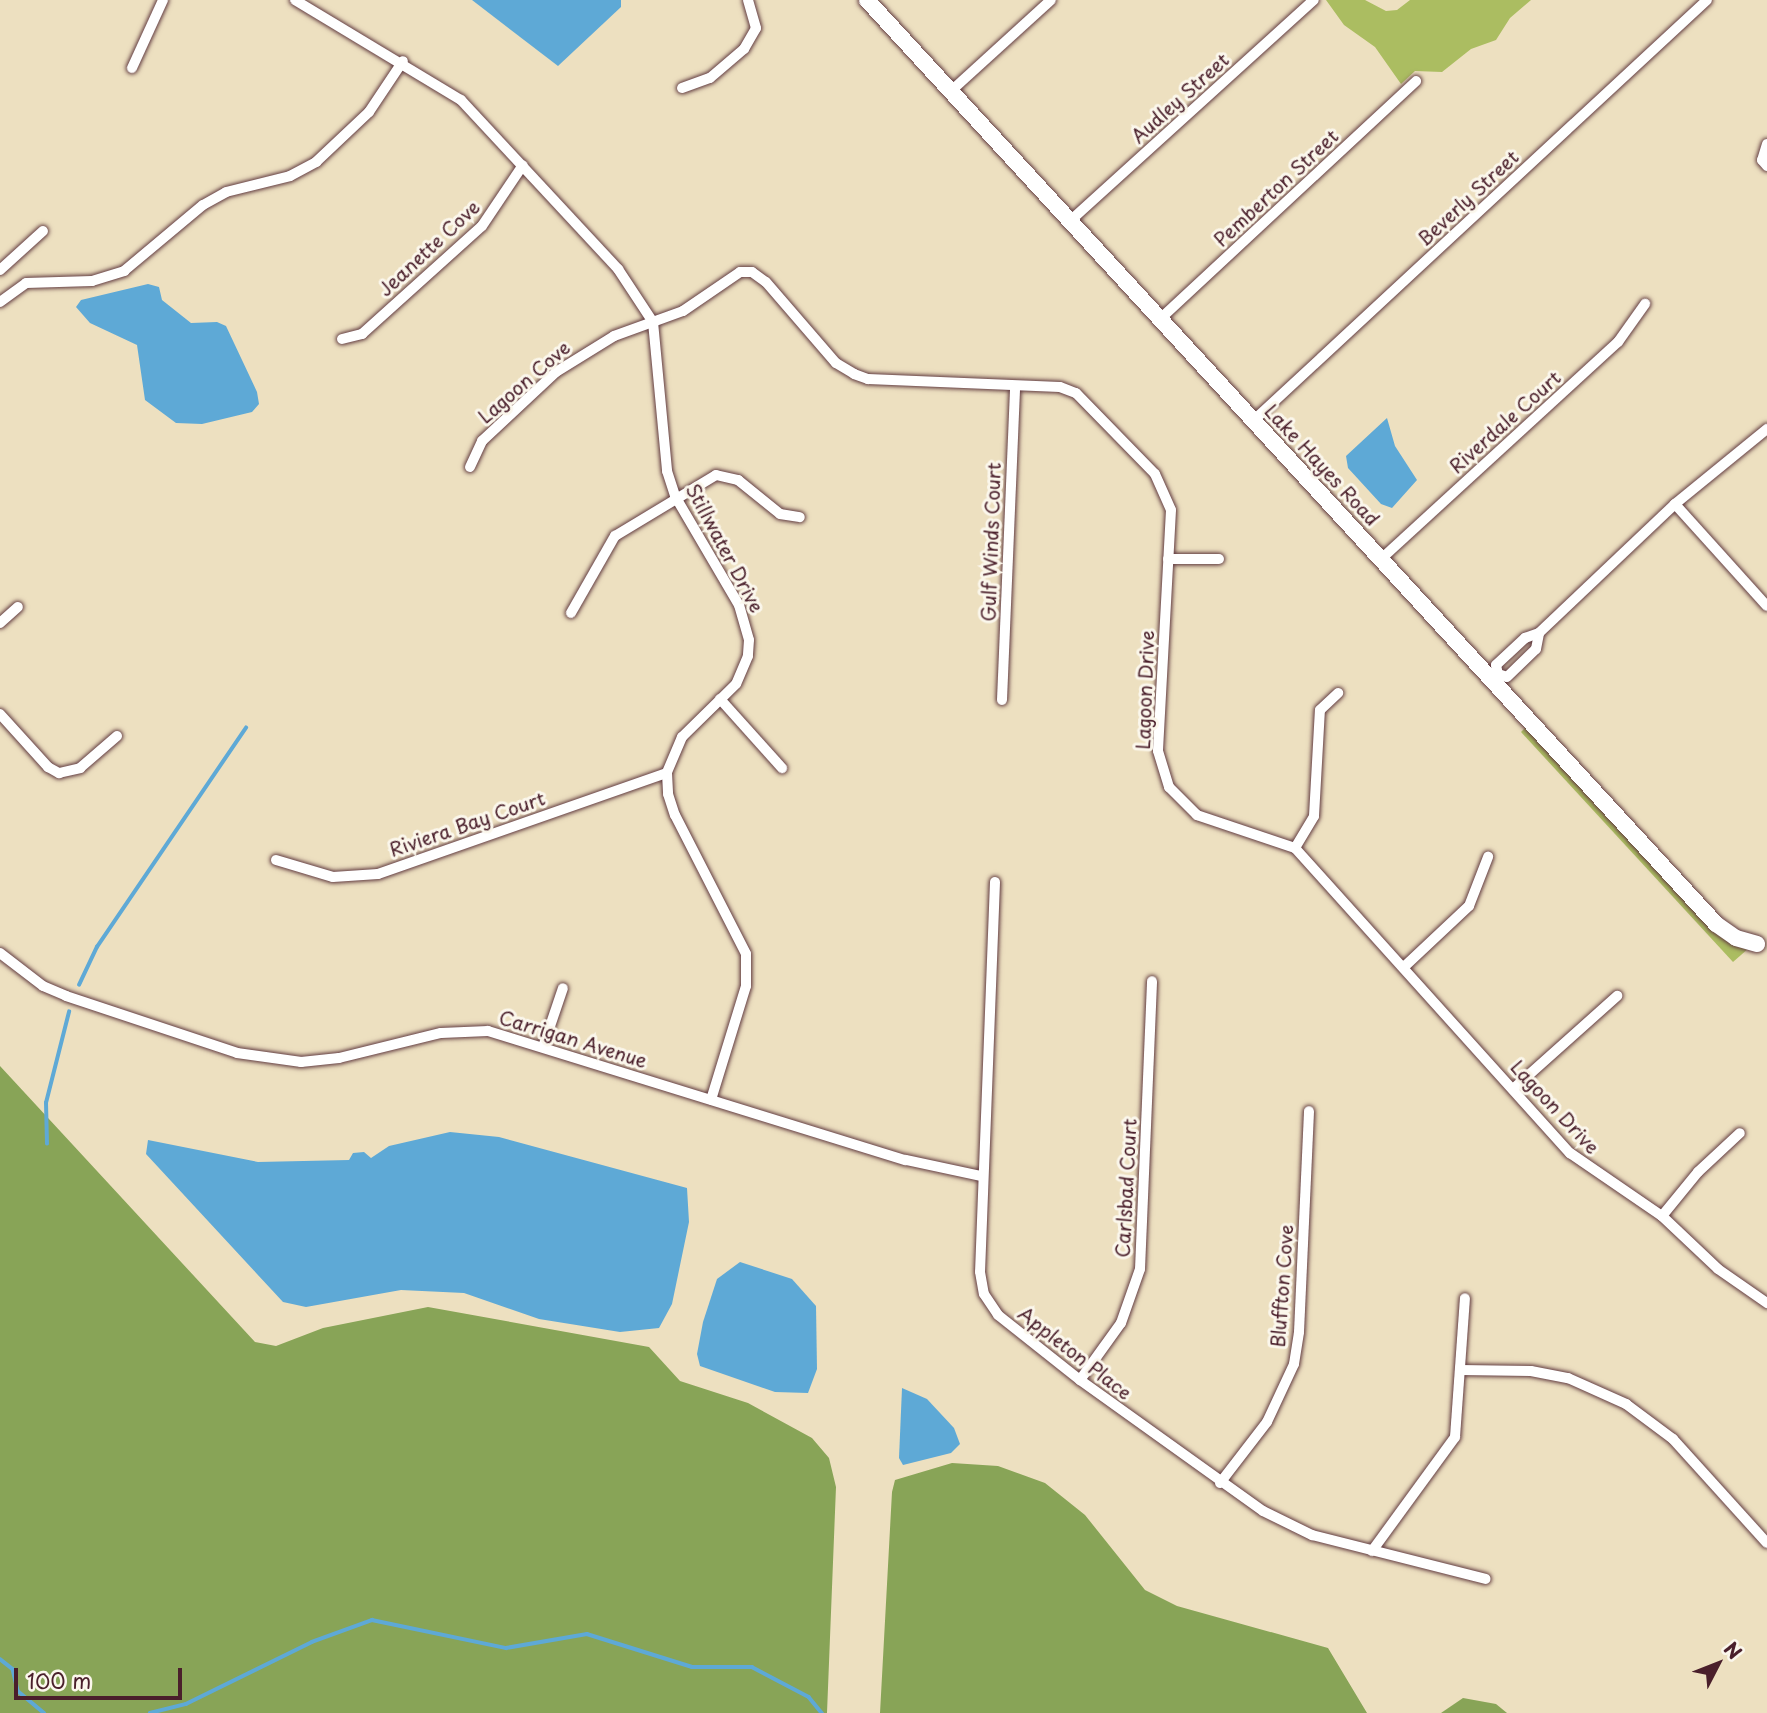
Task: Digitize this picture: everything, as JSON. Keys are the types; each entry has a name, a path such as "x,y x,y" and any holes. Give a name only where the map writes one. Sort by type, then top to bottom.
{"street":[{"path":"132,68 163,0"},
{"name":"Stillwater Drive","path":"295,0 403,61 461,100 618,269 653,322 667,471 675,496 746,623 744,669 720,699 682,737 667,773"},
{"path":"682,88 710,78 744,49 756,28 748,0"},
{"name":"Lake Hayes Road","path":"867,0 1380,560 1495,677 1716,924 1736,938 1762,945"},
{"path":"951,91 1052,0"},
{"name":"Audley Street","path":"1070,221 1314,0"},
{"name":"Beverly Street","path":"1253,421 1707,0"},
{"path":"0,302 26,283 92,281 124,271 202,205 226,192 290,176 316,162 369,112 403,61"},
{"name":"Pemberton Street","path":"1159,320 1416,81"},
{"path":"1767,144 1762,160 1767,166"},
{"name":"Jeanette Cove","path":"342,339 362,334 482,226 523,165"},
{"path":"0,271 43,231"},
{"name":"Lagoon Drive","path":"653,322 704,300 740,272 752,272 836,363 854,374 868,379 1060,387 1076,393 1155,474 1171,510 1158,751 1169,788 1196,815 1295,848 1405,966 1570,1153 1662,1216 1718,1269 1767,1303"},
{"name":"Riverdale Court","path":"1380,560 1618,342 1645,304"},
{"name":"Lagoon Cove","path":"470,467 482,441 556,372 614,336 653,322"},
{"name":"Gulf Winds Court","path":"1002,700 1014,386"},
{"path":"1495,677 1496,665 1525,639 1539,633 1675,504 1767,429"},
{"path":"571,612 615,536 675,496 716,475 727,474 780,514 800,517"},
{"path":"1675,504 1767,606"},
{"path":"1168,559 1219,559"},
{"path":"0,622 18,607"},
{"path":"1295,848 1314,816 1321,710 1338,693"},
{"path":"720,699 782,768"},
{"path":"0,713 48,767 59,773 79,768 117,736"},
{"path":"667,773 668,794 675,815 746,954 746,986 711,1100"},
{"name":"Riviera Bay Court","path":"276,860 333,877 378,874 667,773"},
{"path":"1405,966 1469,906 1488,857"},
{"name":"Appleton Place","path":"995,883 981,1176 980,1272 985,1294 1014,1331 1220,1483 1263,1511 1312,1535 1486,1579"},
{"name":"Carrigan Avenue","path":"0,953 43,986 66,996 267,1060 301,1062 340,1058 467,1030 543,1047 906,1160 981,1176"},
{"name":"Carlsbad Court","path":"1080,1380 1121,1323 1140,1269 1152,981"},
{"path":"543,1047 563,988"},
{"path":"1513,1089 1617,996"},
{"name":"Bluffton Cove","path":"1220,1483 1267,1422 1294,1364 1300,1332 1309,1111"},
{"path":"1662,1216 1698,1172 1740,1133"},
{"path":"1372,1551 1455,1437 1465,1297"},
{"path":"1460,1370 1531,1371 1568,1378 1626,1404 1673,1438 1767,1543"}],"green space":[{"path":"1326,0 1365,0 1386,11 1397,10 1410,0 1531,0 1510,18 1496,40 1471,49 1442,72 1415,71 1401,84 1375,47 1344,25"},
{"path":"1526,727 1749,948 1733,962 1521,732"},
{"path":"0,1066 255,1342 276,1346 323,1328 428,1307 649,1347 680,1381 748,1403 812,1438 829,1458 836,1487 827,1713 0,1713"},
{"path":"952,1463 998,1466 1045,1483 1085,1515 1145,1590 1177,1606 1328,1648 1367,1713 880,1713 892,1492 895,1480"},
{"path":"1463,1698 1496,1704 1507,1713 1441,1713"}],"water":[{"path":"472,0 621,0 621,7 558,66"},
{"path":"148,284 159,287 162,300 191,323 217,322 226,326 257,392 259,404 252,412 202,424 176,423 145,400 137,345 90,323 76,307 81,300"},
{"path":"1387,418 1395,446 1417,480 1392,508 1381,504 1348,468 1346,456"},
{"path":"450,1132 499,1137 687,1188 689,1222 672,1304 659,1328 620,1332 539,1319 464,1293 401,1290 306,1307 283,1302 146,1154 148,1140 258,1162 349,1160 353,1153 364,1152 371,1158 389,1146"},
{"path":"740,1262 792,1279 816,1306 817,1369 808,1393 775,1392 700,1366 697,1354 703,1322 717,1279"},
{"path":"902,1388 927,1399 954,1428 960,1444 951,1453 903,1465 899,1458"}],"waterway":[{"path":"79,985 97,947 246,728"},
{"path":"47,1144 46,1103 69,1012"},
{"path":"150,1713 186,1704 312,1642 372,1620 506,1648 587,1634 692,1667 752,1667 809,1697 822,1713"},
{"path":"0,1659 13,1669 18,1691 44,1713"}]}
